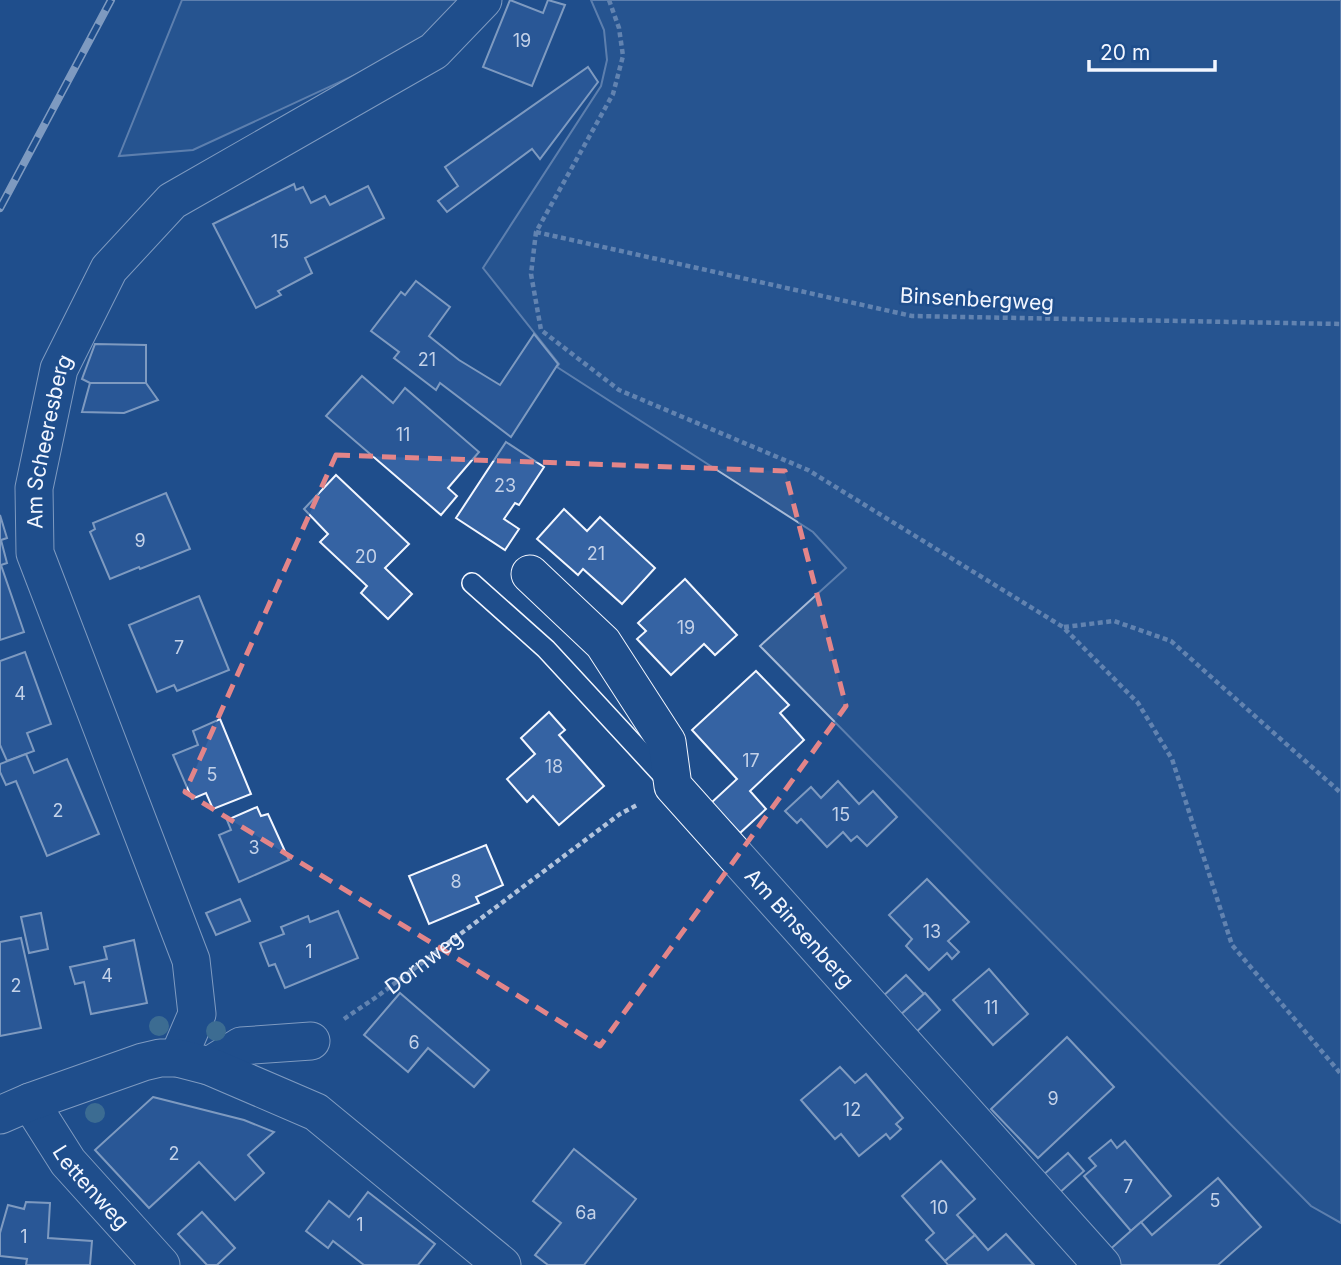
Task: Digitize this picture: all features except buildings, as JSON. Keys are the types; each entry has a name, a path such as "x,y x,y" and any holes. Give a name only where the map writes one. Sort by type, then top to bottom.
{"street":[{"name":"Am Scheeresberg","path":"193,1062 198,1014 191,960 35,553 34,488 59,369 109,269 172,201 434,51 483,0"},
{"path":"530,574 603,643 667,742 673,786"},
{"name":"Am Binsenberg","path":"673,786 1102,1265"},
{"path":"193,1062 241,1046 311,1041"},
{"path":"15,1108 143,1062 160,1058 193,1062 316,1112 502,1265"},
{"name":"Lettenweg","path":"15,1108 161,1265"}],"lane":[{"path":"472,583 546,649 673,786"}],"path":[{"path":"609,0 619,28 623,56 613,94 536,232 531,274 541,330 619,390 808,470 1063,627 1138,703 1172,759 1232,945 1341,1074"},
{"name":"Binsenbergweg","path":"536,232 912,316 1341,324"},
{"path":"1063,627 1114,621 1171,641 1341,793"},
{"name":"Dornweg","path":"311,1041 375,998 620,814"}],"highlighted area":[{"path":"336,455 785,471 846,706 600,1046 185,792"}],"shaded area":[{"path":"182,0 474,0 437,37 193,150 119,156"},
{"path":"591,0 1341,0 1341,1223 1311,1206 760,646 846,568 813,532 557,367 559,364 483,268 601,86 607,60 604,30"}],"railway":[{"path":"0,208 111,0"}]}
